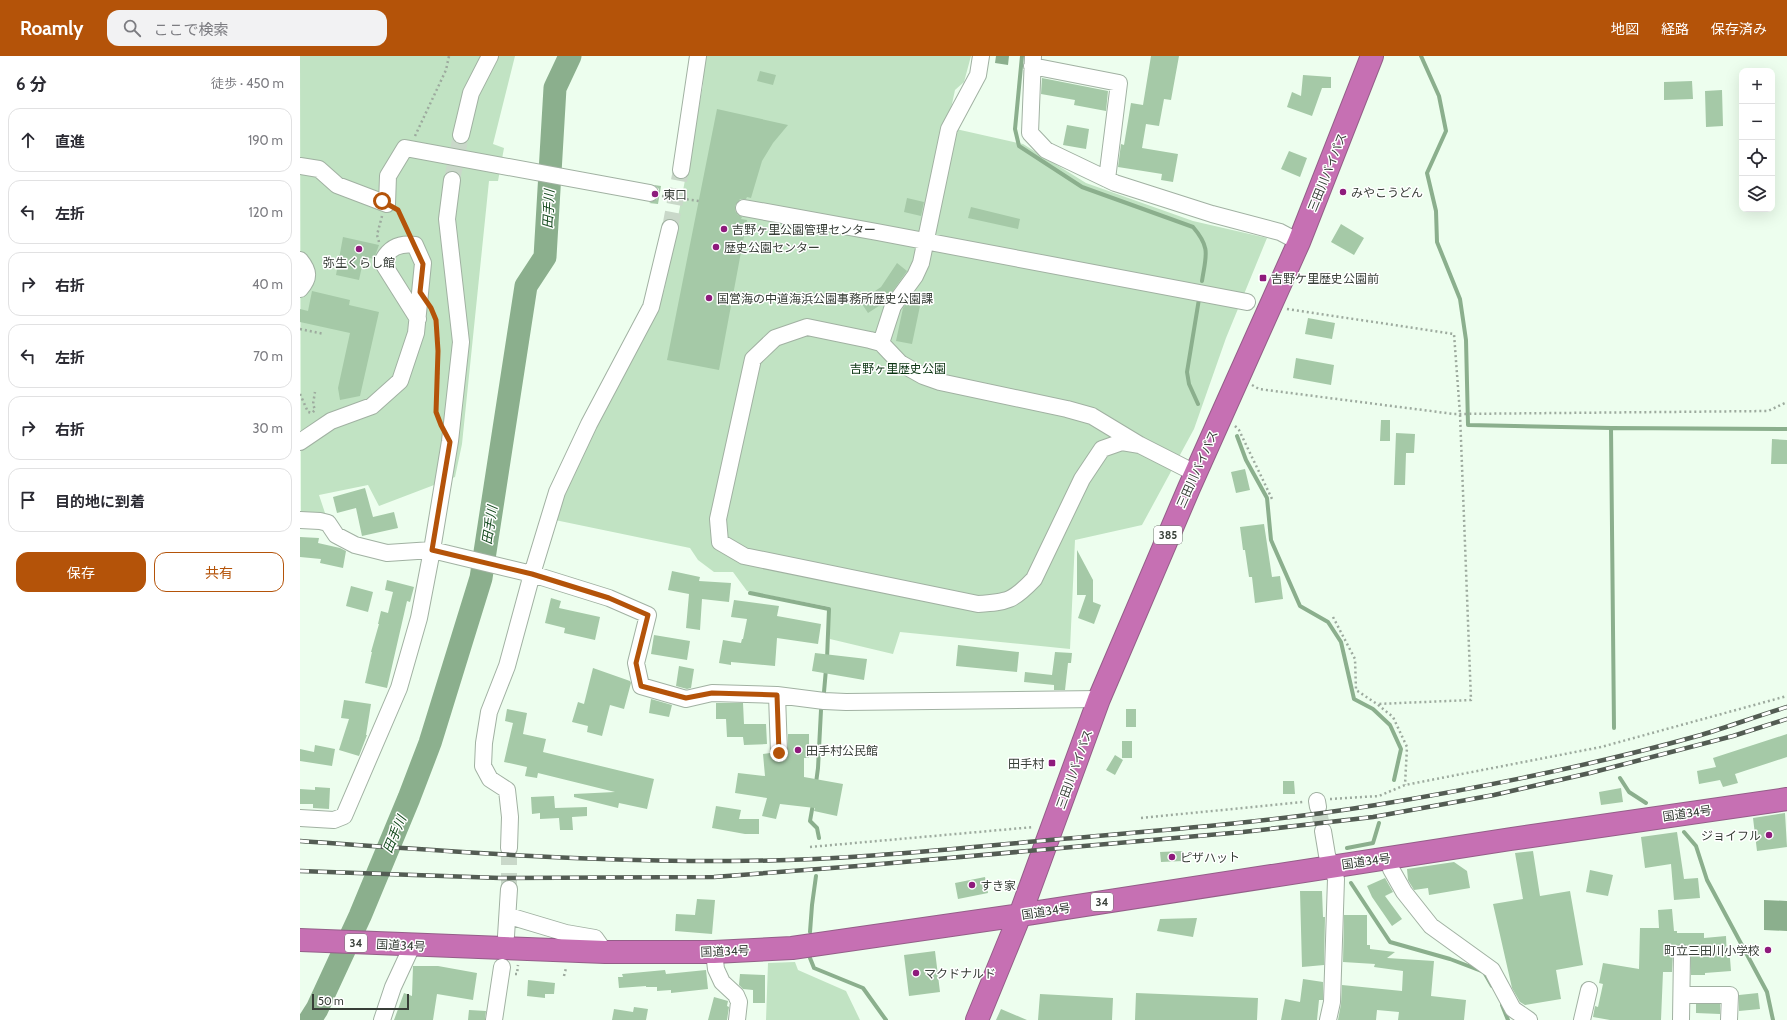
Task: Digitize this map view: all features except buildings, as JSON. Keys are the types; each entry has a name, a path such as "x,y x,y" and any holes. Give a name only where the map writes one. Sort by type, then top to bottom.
{"highway":[{"name":"三田川バイパス","path":"977,1020 1020,915 1099,699 1195,473 1299,242 1372,56"},
{"name":"国道34号","path":"300,940 412,946 605,952 714,952 792,948 1787,799"}],"street":[{"path":"461,135 471,93 490,56"},
{"path":"681,170 698,56"},
{"path":"881,343 894,306 915,276 921,263 949,129 978,75 981,56"},
{"path":"1107,179 1119,83 1033,61 1030,133 1046,150 1107,179 1205,212 1280,232 1299,242"},
{"path":"300,166 319,169 337,186 387,204 388,176 405,148 655,194"},
{"path":"300,818 334,820 344,816 398,688 419,618 450,442 461,342 447,218 452,180"},
{"path":"744,208 1247,302"},
{"path":"509,848 510,816 507,790 490,779 482,766 489,712 506,666 556,492 588,424 651,307 670,228"},
{"path":"300,442 332,421 372,406 400,381 416,333 418,319 423,264 415,245 406,244 395,246 387,253 383,260 384,265 418,319"},
{"path":"300,260 306,267 308,274 306,281 300,288"},
{"path":"1140,445 1122,442 1102,449 1076,492 1034,579 1022,592 1005,602 978,604 744,556 720,542 718,519 753,359 775,338 806,327 881,343 900,363 923,376 952,386 1067,409 1092,416 1140,445 1195,473"},
{"path":"300,520 328,523 336,535 355,545 387,553 432,550 458,558 532,574 609,598 648,615 636,663 641,686 686,698 712,693 777,695 824,701 846,702 1099,699"},
{"path":"777,695 779,753"},
{"path":"1323,831 1327,854 1336,879 1332,1002 1328,1020"},
{"path":"1388,858 1391,868 1404,892 1432,926 1492,970 1513,1010 1529,1020"},
{"path":"506,936 509,889"},
{"path":"508,916 566,933 595,938 605,952"},
{"path":"382,1020 393,987 412,946"},
{"path":"714,952 716,969 722,982 736,995 739,1002 737,1020"},
{"path":"1681,1020 1682,953"},
{"path":"494,1020 502,967"},
{"path":"1582,1020 1589,990"},
{"path":"1682,995 1730,995 1729,1020"}],"path":[{"path":"405,148 418,132 431,98 446,70 450,56"},
{"path":"655,194 699,201"},
{"path":"383,260 377,235 379,224 387,204 398,210 415,245"},
{"path":"420,292 431,308 436,320 438,351 436,412 438,418"},
{"path":"1270,306 1454,334 1460,414 1471,700 1377,704"},
{"path":"300,329 324,334"},
{"path":"1238,378 1259,389 1460,414 1768,411 1787,402"},
{"path":"300,394 308,412 312,413 315,410 313,404 315,392"},
{"path":"1222,414 1239,430 1273,501"},
{"path":"1333,617 1355,659 1356,690 1394,717 1407,747 1405,785"},
{"path":"1141,818 1317,804 1379,796 1405,785 1601,747 1787,696"},
{"path":"810,847 1034,827 1052,828"}],"green space":[{"path":"300,56 515,56 493,144 504,148 498,181 489,181 462,444 455,477 379,506 368,485 319,495 325,513 301,515"},
{"name":"吉野ヶ里歴史公園","path":"704,56 971,56 964,82 955,90 947,127 1023,144 1086,183 1193,221 1267,238 1226,338 1194,429 1142,525 1075,540 1070,649 900,632 893,654 830,639 830,607 747,591 733,572 714,572 698,560 690,548 555,520 568,480 664,291 703,85"},
{"path":"795,962 798,970 846,991 860,1020 766,1020 768,963"}],"shaded area":[{"path":"996,56 1009,56 1008,65 995,63"},
{"path":"1764,900 1787,901 1787,931 1764,930"}],"waterway":[{"name":"田手川","path":"310,1020 317,1009 360,916 409,798 430,743 481,578 526,286 545,257 555,88 570,56"},
{"path":"1022,56 1015,129 1019,146 1082,187 1193,227 1199,234 1205,246 1206,258 1202,281"},
{"path":"1421,56 1439,96 1446,131 1427,173 1436,211 1437,242 1460,299 1466,340 1468,425 1611,428 1787,429"},
{"path":"1198,404 1189,384 1187,372 1199,299"},
{"path":"1611,428 1614,728"},
{"path":"1237,436 1246,460 1267,498 1271,540 1300,606 1328,622 1341,642 1354,699 1373,709 1390,725 1401,749 1394,780"},
{"path":"750,593 829,609 827,659"},
{"path":"824,692 826,669"},
{"path":"816,783 821,710"},
{"path":"1620,778 1629,792 1646,803"},
{"path":"813,804 810,821 817,828 819,838"},
{"path":"1347,848 1373,843 1379,823"},
{"path":"1684,832 1696,846 1707,880 1767,992 1773,1020"},
{"path":"810,932 816,876"},
{"path":"1351,883 1390,942 1450,959 1484,972 1492,986"},
{"path":"810,958 814,968 863,988 886,1020"},
{"path":"1502,1005 1508,1020"}],"tunnel":[{"path":"452,180 461,135"},
{"path":"670,228 681,170"},
{"path":"1318,807 1323,831"},
{"path":"509,848 509,889"}],"railway":[{"path":"300,841 568,858 730,861 854,857 1179,829 1337,811 1499,783 1580,766 1661,746 1701,735 1787,707"},
{"path":"300,871 500,878 714,877 858,866 1243,832 1373,817 1494,795 1590,773 1733,736 1787,719"}],"place":[{"name":"みやこうどん","path":"1343,192"},
{"name":"東口","path":"655,194"},
{"name":"吉野ヶ里公園管理センター","path":"724,229"},
{"name":"歴史公園センター","path":"716,247"},
{"name":"弥生くらし館","path":"359,249"},
{"name":"吉野ケ里歴史公園前","path":"1263,278"},
{"name":"国営海の中道海浜公園事務所歴史公園課","path":"709,298"},
{"name":"田手村公民館","path":"798,750"},
{"name":"田手村","path":"1052,763"},
{"name":"ジョイフル","path":"1769,835"},
{"name":"ピザハット","path":"1172,857"},
{"name":"すき家","path":"972,885"},
{"name":"町立三田川小学校","path":"1768,950"},
{"name":"マクドナルド","path":"916,973"}],"route":[{"path":"382,201 398,210 423,264 420,292 431,308 436,320 438,351 436,412 450,442 432,550 458,558 532,574 609,598 648,615 636,663 641,686 686,698 712,693 777,695 779,753"}]}
